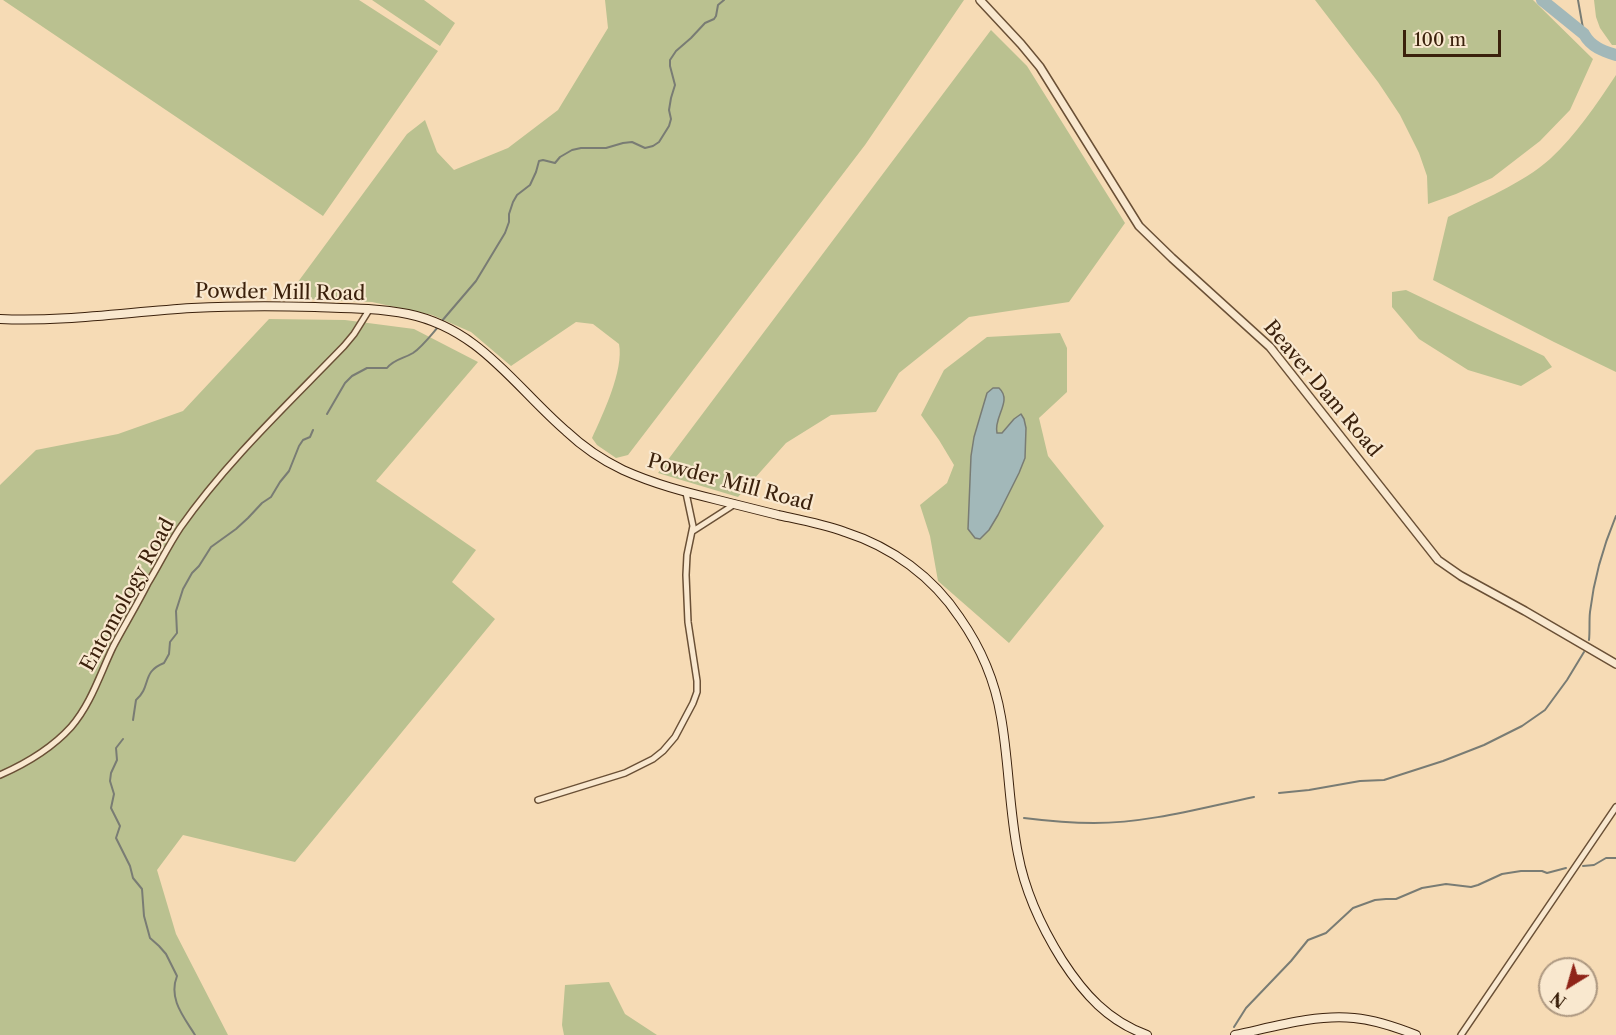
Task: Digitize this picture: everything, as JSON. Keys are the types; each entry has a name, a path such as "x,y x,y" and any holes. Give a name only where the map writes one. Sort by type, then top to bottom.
{"main road":[{"name":"Powder Mill Road","path":"0,319 41,319 232,306 369,310 406,314 445,326 488,354 564,430 606,461 630,473 686,493 849,533 877,544 901,558 921,574 958,614 980,651 994,686 1001,718 1018,856 1039,919 1051,943 1076,982 1092,1001 1115,1020 1147,1035"},
{"path":"1235,1035 1287,1024 1338,1017 1386,1024 1416,1035"}],"street":[{"name":"Beaver Dam Road","path":"980,0 1040,67 1139,226 1270,347 1438,560 1461,576 1616,664"},
{"name":"Entomology Road","path":"0,775 27,762 70,727 87,703 113,648 180,529 248,444 344,346 369,310"},
{"path":"538,800 625,773 653,759 680,729 693,703 697,692 697,681 688,622 686,575 687,555 693,531 686,493"},
{"path":"693,531 735,504"},
{"path":"1461,1035 1616,807"}],"green space":[{"path":"3,0 359,0 438,51 323,216"},
{"path":"372,0 424,0 455,23 440,46"},
{"path":"605,0 964,0 865,145 628,455 616,458 597,445 592,438 616,379 620,355 619,344 593,324 576,322 511,366 471,332 432,315 372,302 293,297 292,290 407,134 425,120 437,152 454,170 508,148 558,110 608,28"},
{"path":"1315,0 1533,0 1593,59 1570,110 1540,141 1492,178 1428,204 1427,176 1419,153 1400,115 1378,82"},
{"path":"1594,0 1616,0 1616,45 1612,45 1600,28"},
{"path":"991,30 1027,66 1125,223 1069,302 969,317 899,373 876,412 831,415 786,443 738,497 658,473"},
{"path":"1616,75 1616,372 1433,280 1448,217 1514,184 1550,159 1577,130"},
{"path":"1406,290 1544,356 1552,367 1521,386 1468,370 1419,339 1392,307 1392,292"},
{"path":"269,319 345,320 414,329 478,362 376,481 476,550 452,582 495,619 295,862 183,835 157,870 176,934 228,1035 0,1035 0,485 36,450 118,434 183,411"},
{"path":"1060,333 1067,348 1067,392 1039,418 1048,456 1104,526 1009,643 938,581 930,536 920,505 947,483 954,465 921,415 944,370 987,337"},
{"path":"609,982 625,1014 657,1035 564,1035 562,1025 565,985"}],"shaded area":[{"path":"993,388 999,388 1004,398 997,433 1002,433 1021,414 1024,419 1025,458 998,515 980,539 975,538 968,529 971,456 987,393"}],"waterway":[{"path":"441,322 476,281 505,233 513,202 517,195 530,185 539,161 555,163 572,150 581,148 606,148 632,142 645,148 659,142 671,119 669,110 675,85 670,60 676,51 705,23 714,19 718,5 724,0"},
{"path":"1542,0 1594,45 1616,55"},
{"path":"1578,0 1584,34"},
{"path":"327,414 345,383 352,376 367,368 387,368 416,350 438,327"},
{"path":"133,720 136,700 144,690 149,675 164,663 169,654 170,642 177,633 176,611 183,589 192,573 211,547 236,529 271,497 289,471 299,446 303,440 310,437 313,430"},
{"path":"1589,640 1590,612 1597,575 1616,516"},
{"path":"1279,793 1360,781 1384,780 1484,745 1522,726 1545,710 1584,652"},
{"path":"123,739 116,748 117,760 110,781 114,794 111,808 120,826 116,838 130,866 133,878 142,889 144,916 150,938 166,954 177,976 174,992 178,1007 195,1035"},
{"path":"1024,818 1077,823 1114,822 1174,814 1254,797"},
{"path":"1583,866 1594,865 1606,858 1616,858"},
{"path":"1234,1027 1246,1008 1308,940 1326,933 1353,908 1375,900 1396,899 1422,888 1446,884 1471,887 1502,874 1521,871 1547,873 1566,868"}]}
